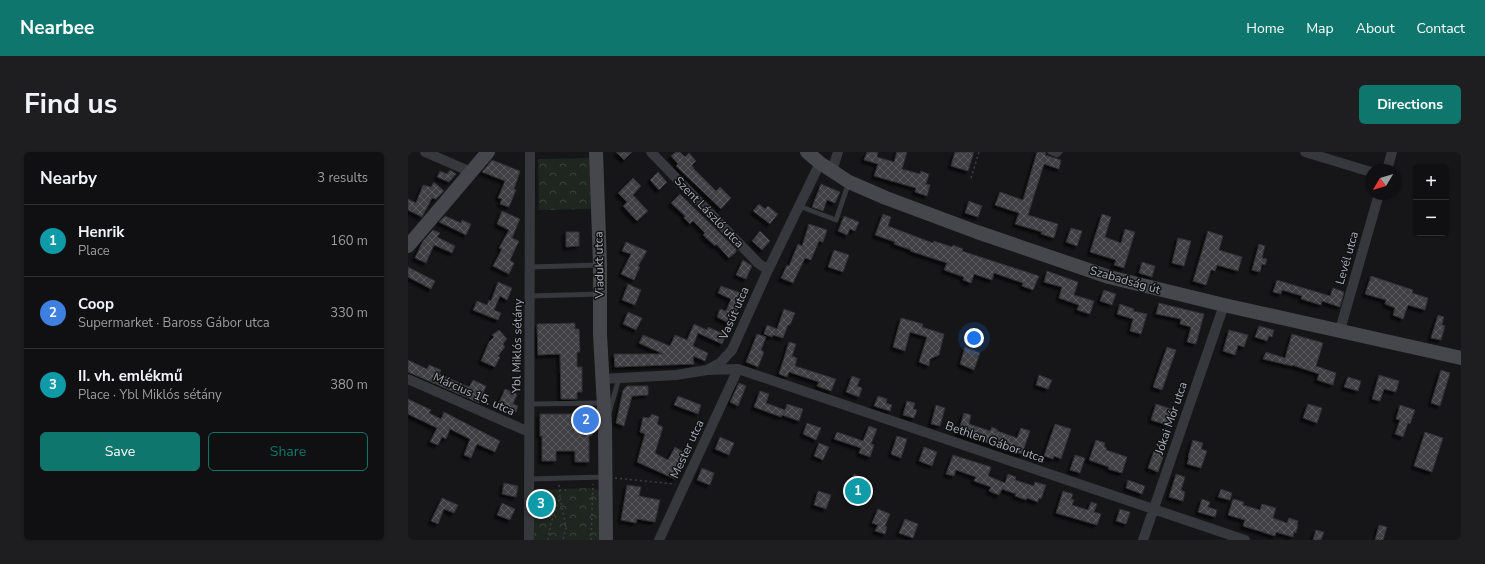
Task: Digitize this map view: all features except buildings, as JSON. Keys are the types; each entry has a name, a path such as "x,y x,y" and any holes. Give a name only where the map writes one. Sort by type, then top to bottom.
{"main road":[{"path":"408,246 488,152"},
{"name":"Viadukt utca","path":"596,152 600,265 600,334 604,408 599,477 606,540"},
{"name":"Szabadság út","path":"807,152 820,163 849,182 886,198 977,232 1109,277 1224,305 1461,358"}],"street":[{"path":"425,152 471,172"},
{"name":"Ybl Miklós sétány","path":"529,540 530,152"},
{"name":"Szent László utca","path":"651,152 758,263 768,270"},
{"path":"832,171 838,152"},
{"path":"1305,152 1365,170"},
{"path":"1388,164 1392,152"},
{"name":"Vasút utca","path":"602,379 676,376 707,370 720,363 732,350 768,270 820,163"},
{"name":"Levél utca","path":"1340,330 1378,200"},
{"name":"Jókai Mór utca","path":"1143,540 1224,305"},
{"path":"732,350 738,369"},
{"name":"Bethlen Gábor utca","path":"707,370 738,369 1245,540"},
{"name":"Mester utca","path":"659,540 738,369"},
{"name":"Március 15. utca","path":"408,379 529,432"}],"lane":[{"path":"1050,152 1057,154 1060,152"},
{"path":"799,206 836,220 849,182"},
{"path":"530,267 600,265"},
{"path":"530,296 600,294"},
{"path":"529,404 604,408 610,414 619,378"},
{"path":"529,479 599,477"}],"path":[{"path":"971,178 979,152"},
{"path":"591,540 593,494 599,477 684,485"},
{"path":"559,478 560,498 566,528 563,540"},
{"path":"548,540 551,523 560,498"}],"green space":[{"path":"590,158 591,209 539,210 538,159"},
{"path":"589,488 599,490 600,540 534,540 534,490"}],"place":[{"name":"Coop","path":"586,420"},
{"name":"Henrik","path":"858,491"},
{"name":"II. vh. emlékmű","path":"541,504"}]}
